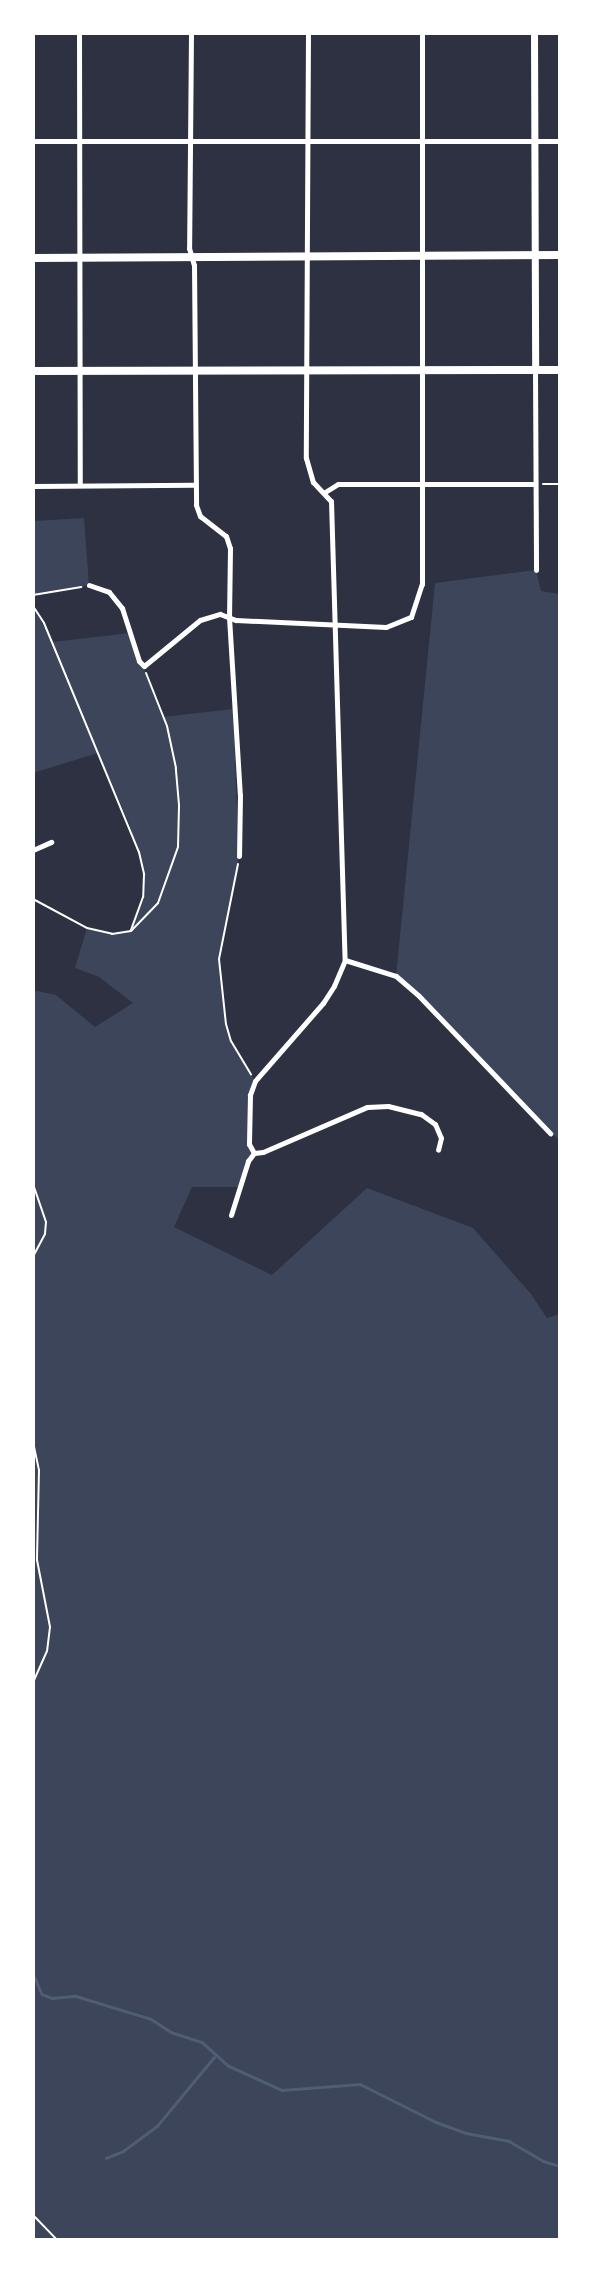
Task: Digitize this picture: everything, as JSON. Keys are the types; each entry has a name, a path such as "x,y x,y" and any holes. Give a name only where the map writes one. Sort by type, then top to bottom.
{"main road":[{"path":"33,258 560,255"},
{"path":"33,371 560,370"}],"street":[{"path":"79,33 80,485"},
{"path":"191,33 195,505 200,516 226,536 230,548 229,617 240,794 239,856"},
{"path":"254,1153 249,1144 248,1127 250,1095 255,1081 323,1003 345,960 331,501 313,482 306,458 308,33"},
{"path":"89,585 109,592 122,608 139,662 144,666 200,620 220,614 229,617 386,627 411,617 422,584 422,33"},
{"path":"534,33 536,570"},
{"path":"33,141 560,141"},
{"path":"325,492 338,484 535,484"},
{"path":"33,486 195,485"},
{"path":"33,850 51,842"},
{"path":"345,960 396,976 419,996 550,1133"},
{"path":"231,1215 248,1161 254,1153 367,1107 388,1106 421,1114 435,1124 441,1138 438,1150"}],"path":[{"path":"535,484 560,484"},
{"path":"33,594 89,585"},
{"path":"33,606 44,623 139,852 144,874 143,897 131,930"},
{"path":"33,899 87,928 112,934 131,930 158,903 178,848 176,768 167,726 144,666"},
{"path":"239,856 219,959 226,1024 231,1041 255,1081"},
{"path":"33,1184 46,1222 45,1234 33,1257"},
{"path":"33,1442 39,1470 37,1560 50,1627 47,1651 33,1682"},
{"path":"33,2216 57,2240"}],"shaded area":[{"path":"84,518 89,585 33,595 33,521"},
{"path":"536,570 541,591 560,594 560,1141 396,976 435,583"},
{"path":"33,606 52,642 130,633 163,717 233,709 239,856 219,959 226,1024 231,1041 255,1081 250,1095 249,1144 254,1153 240,1187 192,1187 174,1227 272,1275 367,1188 473,1228 531,1294 547,1318 560,1314 560,2240 33,2240 33,990 56,995 95,1027 133,1003 99,977 75,968 87,928 112,934 131,930 143,897 144,875 129,823 98,753 33,773"}],"waterway":[{"path":"33,1973 42,1994 52,1998 76,1996 151,2019 171,2032 202,2042 229,2066 282,2090 360,2084 436,2122 466,2133 509,2141 543,2161 560,2166"},
{"path":"106,2158 123,2151 157,2126 214,2057"}]}
